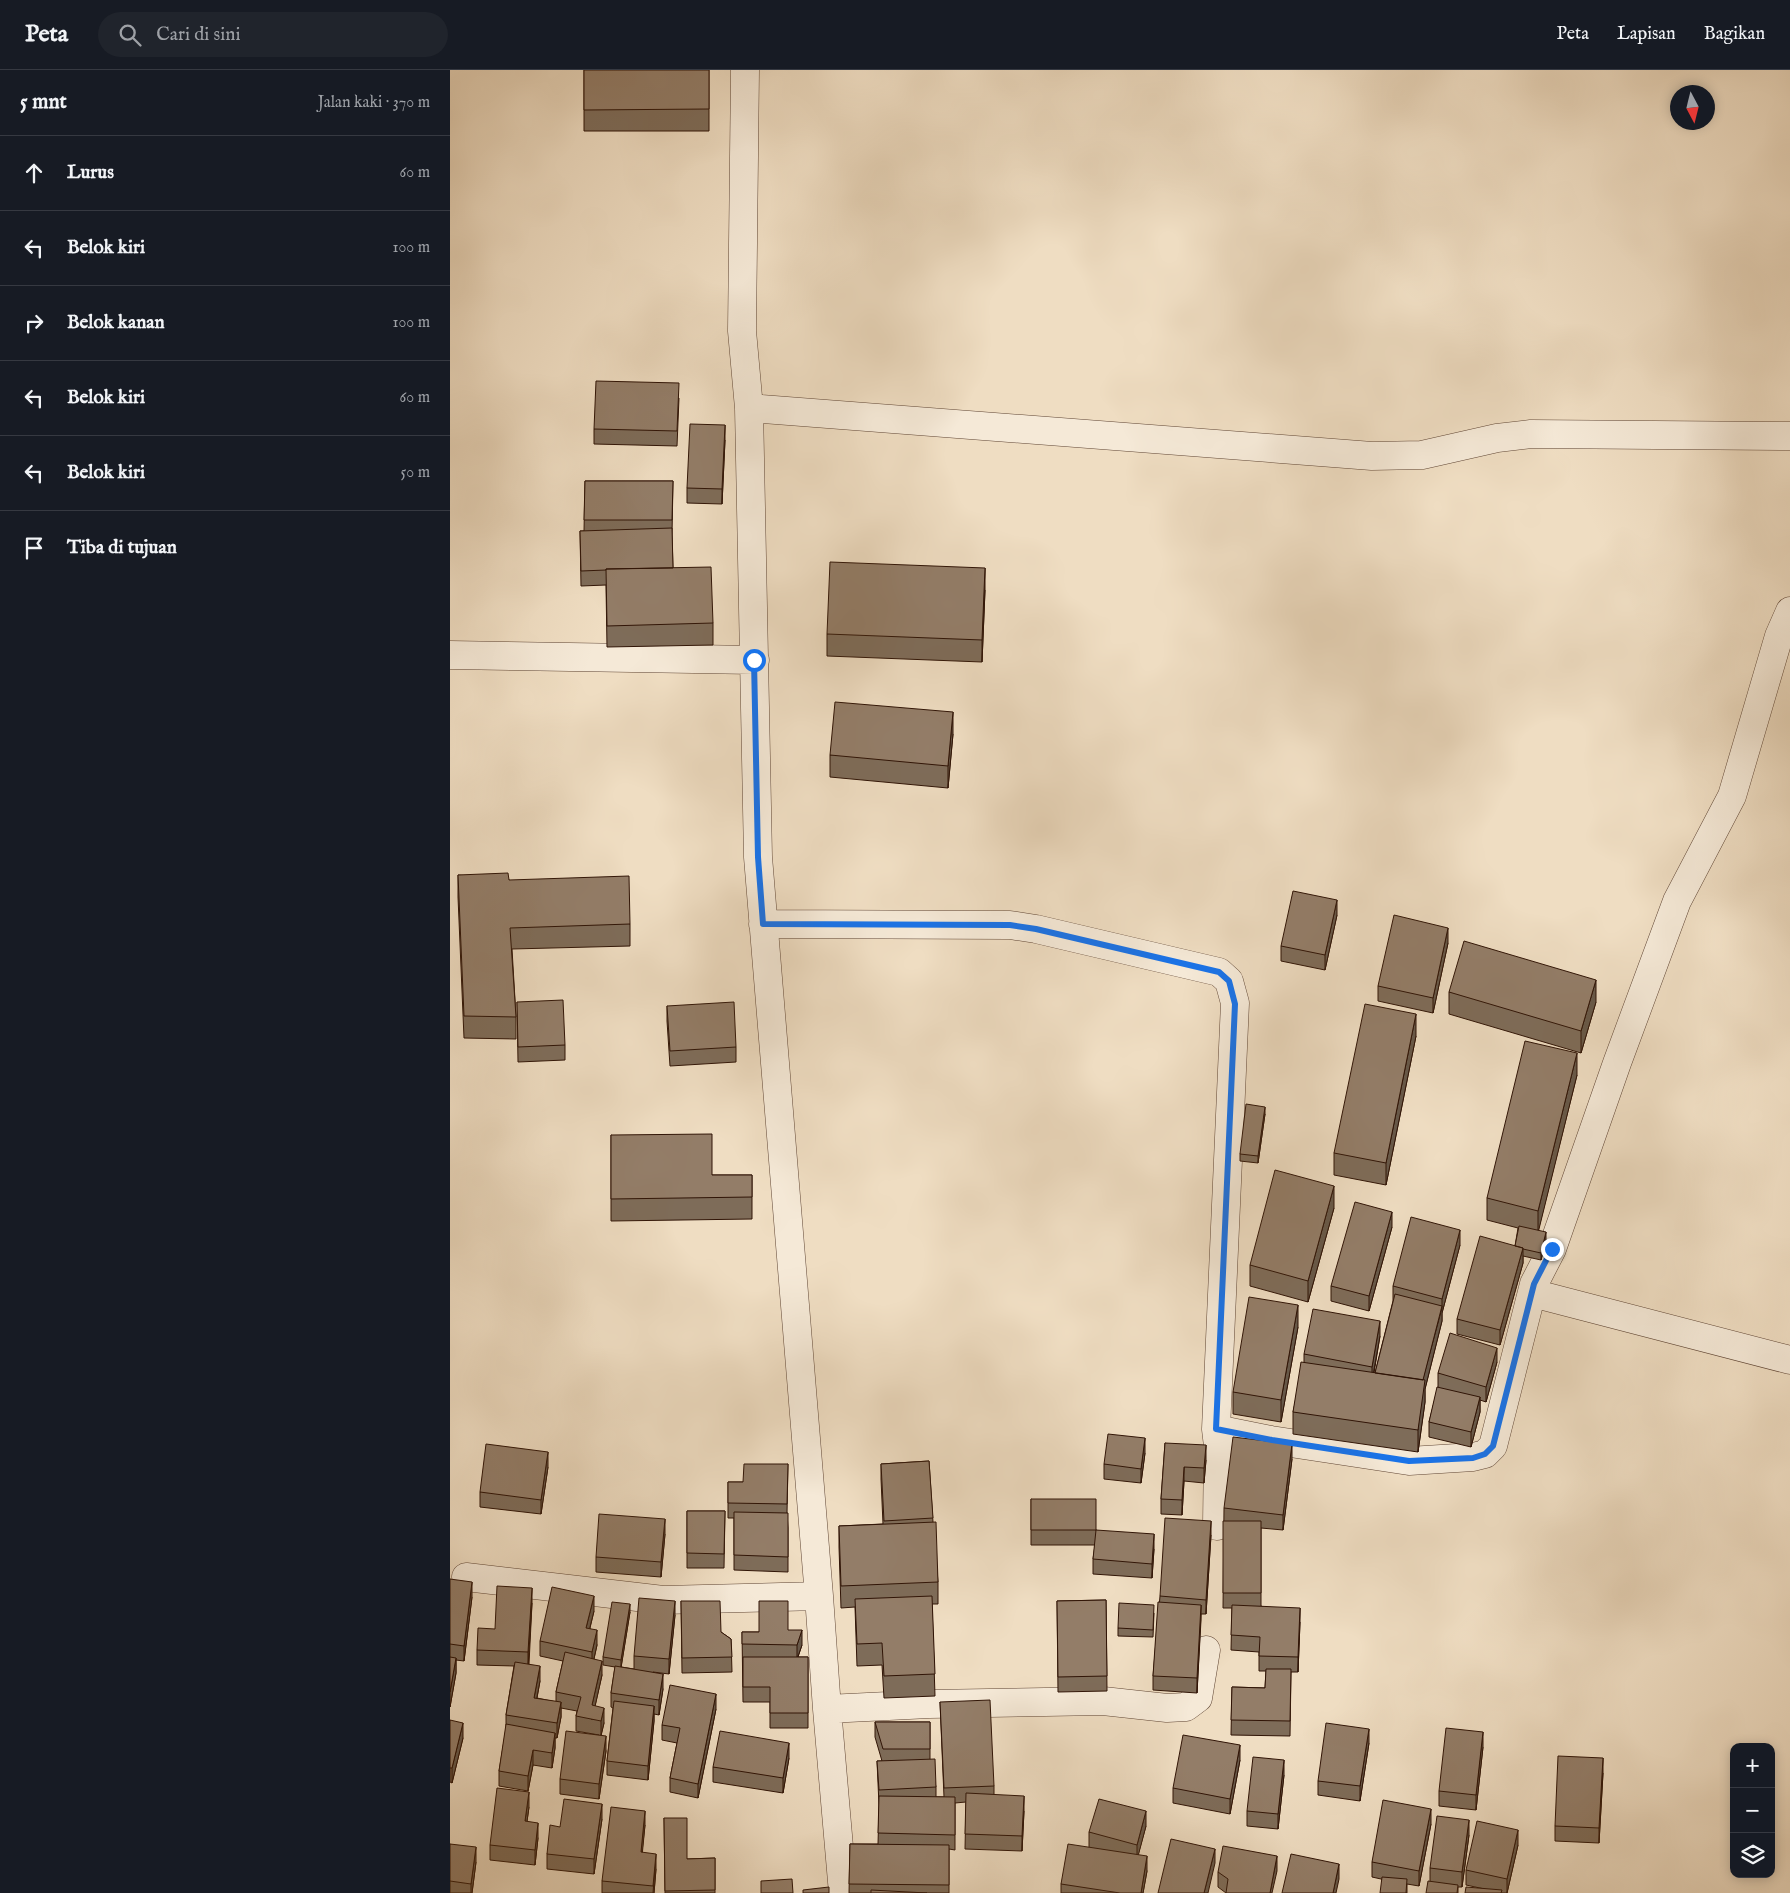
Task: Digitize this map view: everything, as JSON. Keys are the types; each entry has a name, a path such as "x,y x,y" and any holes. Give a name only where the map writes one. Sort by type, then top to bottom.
{"street":[{"path":"745,70 742,331 749,408 758,857 843,1893"},
{"path":"749,408 1372,456 1422,455 1497,438 1532,434 1790,436"},
{"path":"1216,1429 1272,1440 1409,1461 1473,1458 1485,1454 1493,1446 1538,1276 1552,1249 1616,1063 1676,901 1732,796 1779,636 1790,611"},
{"path":"450,655 754,660"},
{"path":"763,924 1010,925 1036,929 1219,972 1229,981 1235,1004 1216,1429 1218,1446 1217,1526"},
{"path":"1532,1293 1790,1360"},
{"path":"466,1577 663,1600 820,1596"},
{"path":"827,1710 930,1704 1103,1701 1167,1708 1186,1708 1198,1698 1206,1650"}],"building":[{"path":"584,70 709,70 709,109 584,110"},
{"path":"596,381 679,383 677,431 594,429"},
{"path":"690,424 725,425 722,489 687,488"},
{"path":"585,481 673,481 672,520 584,520"},
{"path":"672,528 673,568 581,571 580,531"},
{"path":"830,562 985,568 982,640 827,634"},
{"path":"711,567 713,623 607,626 606,569"},
{"path":"835,702 953,712 948,766 830,755"},
{"path":"508,873 509,880 629,876 630,924 510,928 516,1017 464,1016 458,875"},
{"path":"1293,891 1337,900 1325,955 1281,946"},
{"path":"1394,915 1448,928 1433,998 1378,986"},
{"path":"1464,941 1596,980 1581,1031 1449,992"},
{"path":"563,1000 565,1045 518,1047 517,1002"},
{"path":"734,1002 736,1047 670,1051 667,1006"},
{"path":"1365,1004 1416,1014 1386,1163 1334,1153"},
{"path":"1525,1041 1577,1053 1538,1211 1487,1198"},
{"path":"1246,1104 1265,1107 1258,1156 1240,1154"},
{"path":"712,1134 712,1175 752,1175 752,1197 611,1199 611,1135"},
{"path":"1275,1170 1334,1186 1308,1281 1250,1265"},
{"path":"1355,1202 1392,1212 1369,1296 1331,1286"},
{"path":"1411,1217 1460,1230 1442,1299 1393,1286"},
{"path":"1519,1226 1546,1232 1541,1253 1515,1246"},
{"path":"1480,1236 1523,1248 1500,1330 1457,1319"},
{"path":"1395,1294 1442,1306 1423,1380 1375,1373"},
{"path":"1249,1297 1298,1305 1281,1400 1233,1392"},
{"path":"1313,1309 1380,1321 1372,1367 1304,1354"},
{"path":"1450,1333 1497,1348 1486,1387 1438,1373"},
{"path":"1301,1362 1425,1380 1418,1430 1293,1412"},
{"path":"1437,1387 1480,1397 1471,1432 1429,1422"},
{"path":"1108,1434 1145,1438 1141,1469 1104,1464"},
{"path":"1233,1437 1292,1444 1283,1515 1224,1508"},
{"path":"1165,1443 1206,1445 1204,1468 1184,1467 1182,1500 1161,1499"},
{"path":"486,1444 548,1452 541,1500 480,1492"},
{"path":"929,1461 933,1518 884,1521 881,1464"},
{"path":"744,1464 788,1464 787,1504 728,1503 728,1482 743,1482"},
{"path":"1031,1499 1096,1499 1096,1530 1031,1530"},
{"path":"687,1511 725,1511 724,1554 687,1553"},
{"path":"734,1512 788,1513 788,1557 734,1555"},
{"path":"599,1514 665,1519 661,1562 596,1557"},
{"path":"1165,1518 1211,1521 1206,1600 1160,1596"},
{"path":"1223,1521 1261,1521 1261,1593 1223,1593"},
{"path":"936,1522 938,1582 841,1586 839,1526"},
{"path":"1096,1530 1154,1534 1152,1564 1093,1559"},
{"path":"450,1579 472,1582 464,1646 450,1644"},
{"path":"497,1586 532,1588 528,1652 477,1650 478,1628 495,1629"},
{"path":"552,1587 594,1596 586,1628 597,1630 592,1652 540,1641"},
{"path":"932,1596 935,1674 884,1676 882,1643 857,1644 855,1599"},
{"path":"639,1598 675,1601 669,1659 634,1656"},
{"path":"1106,1600 1107,1676 1058,1677 1057,1601"},
{"path":"681,1601 720,1601 721,1632 731,1639 732,1657 682,1658"},
{"path":"759,1601 788,1601 788,1630 802,1630 797,1645 742,1644 742,1632 759,1632"},
{"path":"612,1602 630,1604 621,1660 603,1657"},
{"path":"1158,1602 1201,1605 1197,1678 1153,1676"},
{"path":"1119,1603 1154,1605 1153,1630 1118,1628"},
{"path":"1232,1605 1300,1608 1298,1657 1259,1656 1260,1637 1231,1635"},
{"path":"565,1652 602,1661 592,1705 604,1708 601,1721 576,1716 581,1697 556,1692"},
{"path":"450,1657 456,1658 450,1692"},
{"path":"743,1657 808,1657 808,1713 770,1713 770,1687 743,1687"},
{"path":"515,1662 540,1666 534,1698 561,1702 557,1723 506,1715"},
{"path":"615,1666 663,1674 659,1700 611,1693"},
{"path":"1266,1669 1291,1669 1290,1721 1231,1720 1232,1687 1265,1688"},
{"path":"670,1685 716,1694 698,1784 670,1778 680,1728 662,1725"},
{"path":"990,1700 994,1786 944,1788 940,1702"},
{"path":"614,1701 654,1706 648,1766 607,1761"},
{"path":"450,1720 463,1723 452,1768 450,1768"},
{"path":"875,1722 930,1722 930,1749 883,1749"},
{"path":"1326,1723 1369,1729 1360,1786 1318,1781"},
{"path":"506,1724 555,1733 552,1753 533,1750 528,1776 499,1771"},
{"path":"1446,1728 1483,1732 1476,1795 1439,1791"},
{"path":"566,1731 606,1736 599,1784 560,1779"},
{"path":"720,1731 789,1743 783,1778 713,1767"},
{"path":"1183,1735 1240,1745 1230,1799 1173,1788"},
{"path":"1558,1756 1603,1758 1599,1828 1555,1826"},
{"path":"1253,1757 1284,1760 1278,1814 1247,1811"},
{"path":"935,1759 936,1787 879,1790 877,1761"},
{"path":"497,1788 529,1792 525,1821 538,1823 535,1850 490,1845"},
{"path":"966,1793 1024,1796 1022,1836 965,1834"},
{"path":"879,1796 955,1797 955,1835 878,1833"},
{"path":"564,1799 602,1804 594,1859 547,1854 550,1825 560,1827"},
{"path":"1099,1799 1146,1811 1137,1845 1089,1832"},
{"path":"1383,1800 1431,1809 1419,1871 1372,1862"},
{"path":"611,1807 645,1811 641,1852 656,1854 653,1886 602,1881"},
{"path":"1437,1816 1469,1820 1462,1872 1430,1868"},
{"path":"664,1818 687,1818 687,1859 715,1858 715,1890 665,1891"},
{"path":"1477,1821 1518,1830 1507,1879 1466,1870"},
{"path":"1171,1839 1215,1849 1204,1893 1158,1893"},
{"path":"450,1844 476,1847 471,1884 450,1881"},
{"path":"850,1844 949,1845 949,1885 849,1884"},
{"path":"1068,1844 1147,1856 1141,1893 1120,1893 1061,1884"},
{"path":"1223,1846 1277,1856 1270,1893 1226,1893 1228,1879 1218,1872"},
{"path":"1291,1854 1339,1864 1333,1893 1282,1893"},
{"path":"1382,1877 1407,1879 1406,1893 1380,1893"},
{"path":"792,1879 793,1893 761,1893 761,1881"},
{"path":"1428,1881 1458,1885 1457,1893 1426,1893"},
{"path":"829,1887 829,1893 803,1893 803,1890"},
{"path":"1466,1887 1502,1890 1501,1893 1465,1893"},
{"path":"871,1890 927,1893 871,1893"}],"route":[{"path":"754,660 758,857 763,924 1010,925 1036,929 1219,972 1229,981 1235,1004 1216,1429 1272,1440 1409,1461 1473,1458 1485,1454 1493,1446 1534,1284 1552,1249"}]}
